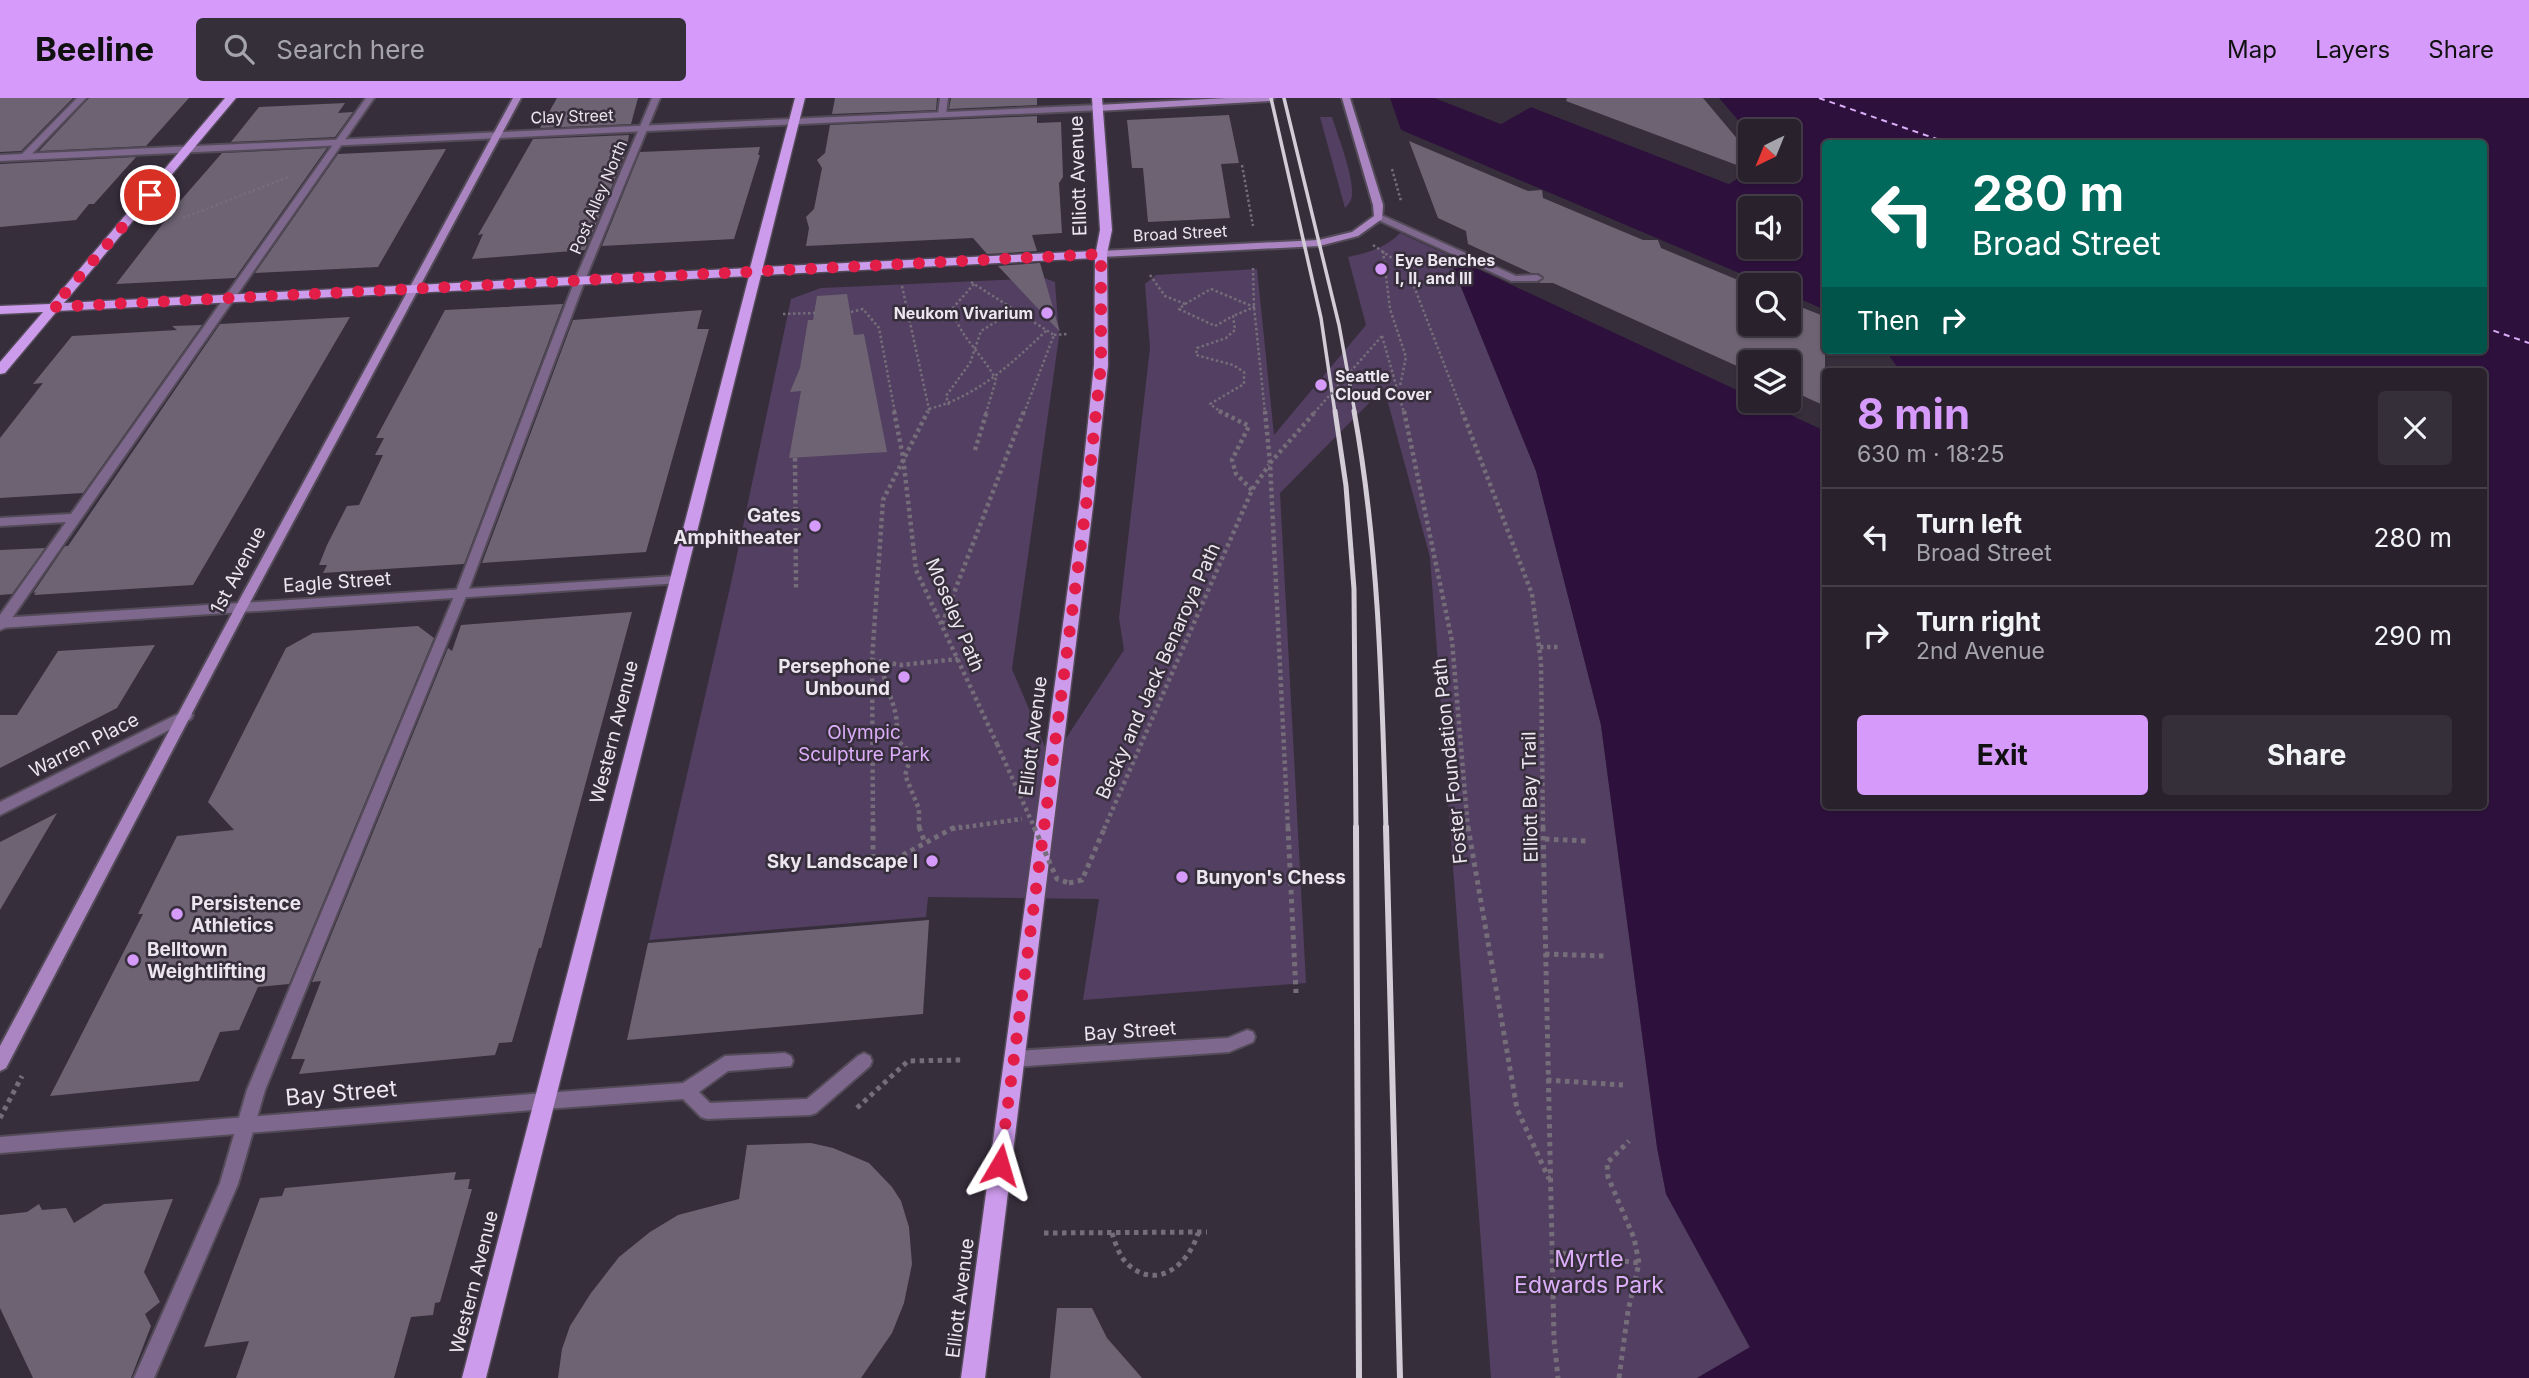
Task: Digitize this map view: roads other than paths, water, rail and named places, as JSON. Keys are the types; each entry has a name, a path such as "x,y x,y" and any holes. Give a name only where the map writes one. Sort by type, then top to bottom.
{"main road":[{"path":"0,370 231,98"},
{"name":"1st Avenue","path":"0,1063 241,608 517,98"},
{"name":"Western Avenue","path":"474,1378 800,98"},
{"name":"Clay Street","path":"1098,103 1270,98"},
{"path":"1346,98 1379,217"},
{"name":"Elliott Avenue","path":"973,1378 1101,365 1101,254 1106,230 1098,103"},
{"name":"Broad Street","path":"0,310 1319,243 1355,234 1379,217"}],"street":[{"path":"24,157 82,98"},
{"path":"0,624 370,98"},
{"name":"Post Alley North","path":"144,1378 229,1184 256,1090 461,594 580,280 656,98"},
{"path":"942,114 944,98"},
{"name":"Clay Street","path":"0,158 942,114 1098,103"},
{"path":"1379,217 1515,279 1537,278"},
{"path":"0,522 75,518"},
{"name":"Eagle Street","path":"0,624 676,580"},
{"name":"Warren Place","path":"0,809 186,715"},
{"name":"Bay Street","path":"1014,1059 1229,1045 1247,1037"},
{"path":"785,1061 725,1064 687,1091 707,1111 810,1107 864,1061"},
{"name":"Bay Street","path":"0,1145 687,1091"}],"railway":[{"path":"1271,98 1321,318 1335,413"},
{"path":"1284,98 1339,325 1355,413"},
{"path":"1335,411 1346,486 1354,589 1356,829"},
{"path":"1354,411 1374,567 1381,672 1386,829"},
{"path":"1356,827 1359,1378"},
{"path":"1386,827 1400,1378"}],"place":[{"name":"Eye Benches I, II, and III","path":"1381,269"},
{"name":"Neukom Vivarium","path":"1047,313"},
{"name":"Seattle Cloud Cover","path":"1321,385"},
{"name":"Gates Amphitheater","path":"815,526"},
{"name":"Persephone Unbound","path":"904,677"},
{"name":"Sky Landscape I","path":"932,861"},
{"name":"Bunyon's Chess","path":"1182,877"},
{"name":"Persistence Athletics","path":"177,914"},
{"name":"Belltown Weightlifting","path":"133,960"}],"park label":[{"name":"Olympic Sculpture Park","path":"864,743"},
{"name":"Myrtle Edwards Park","path":"1589,1272"}]}
